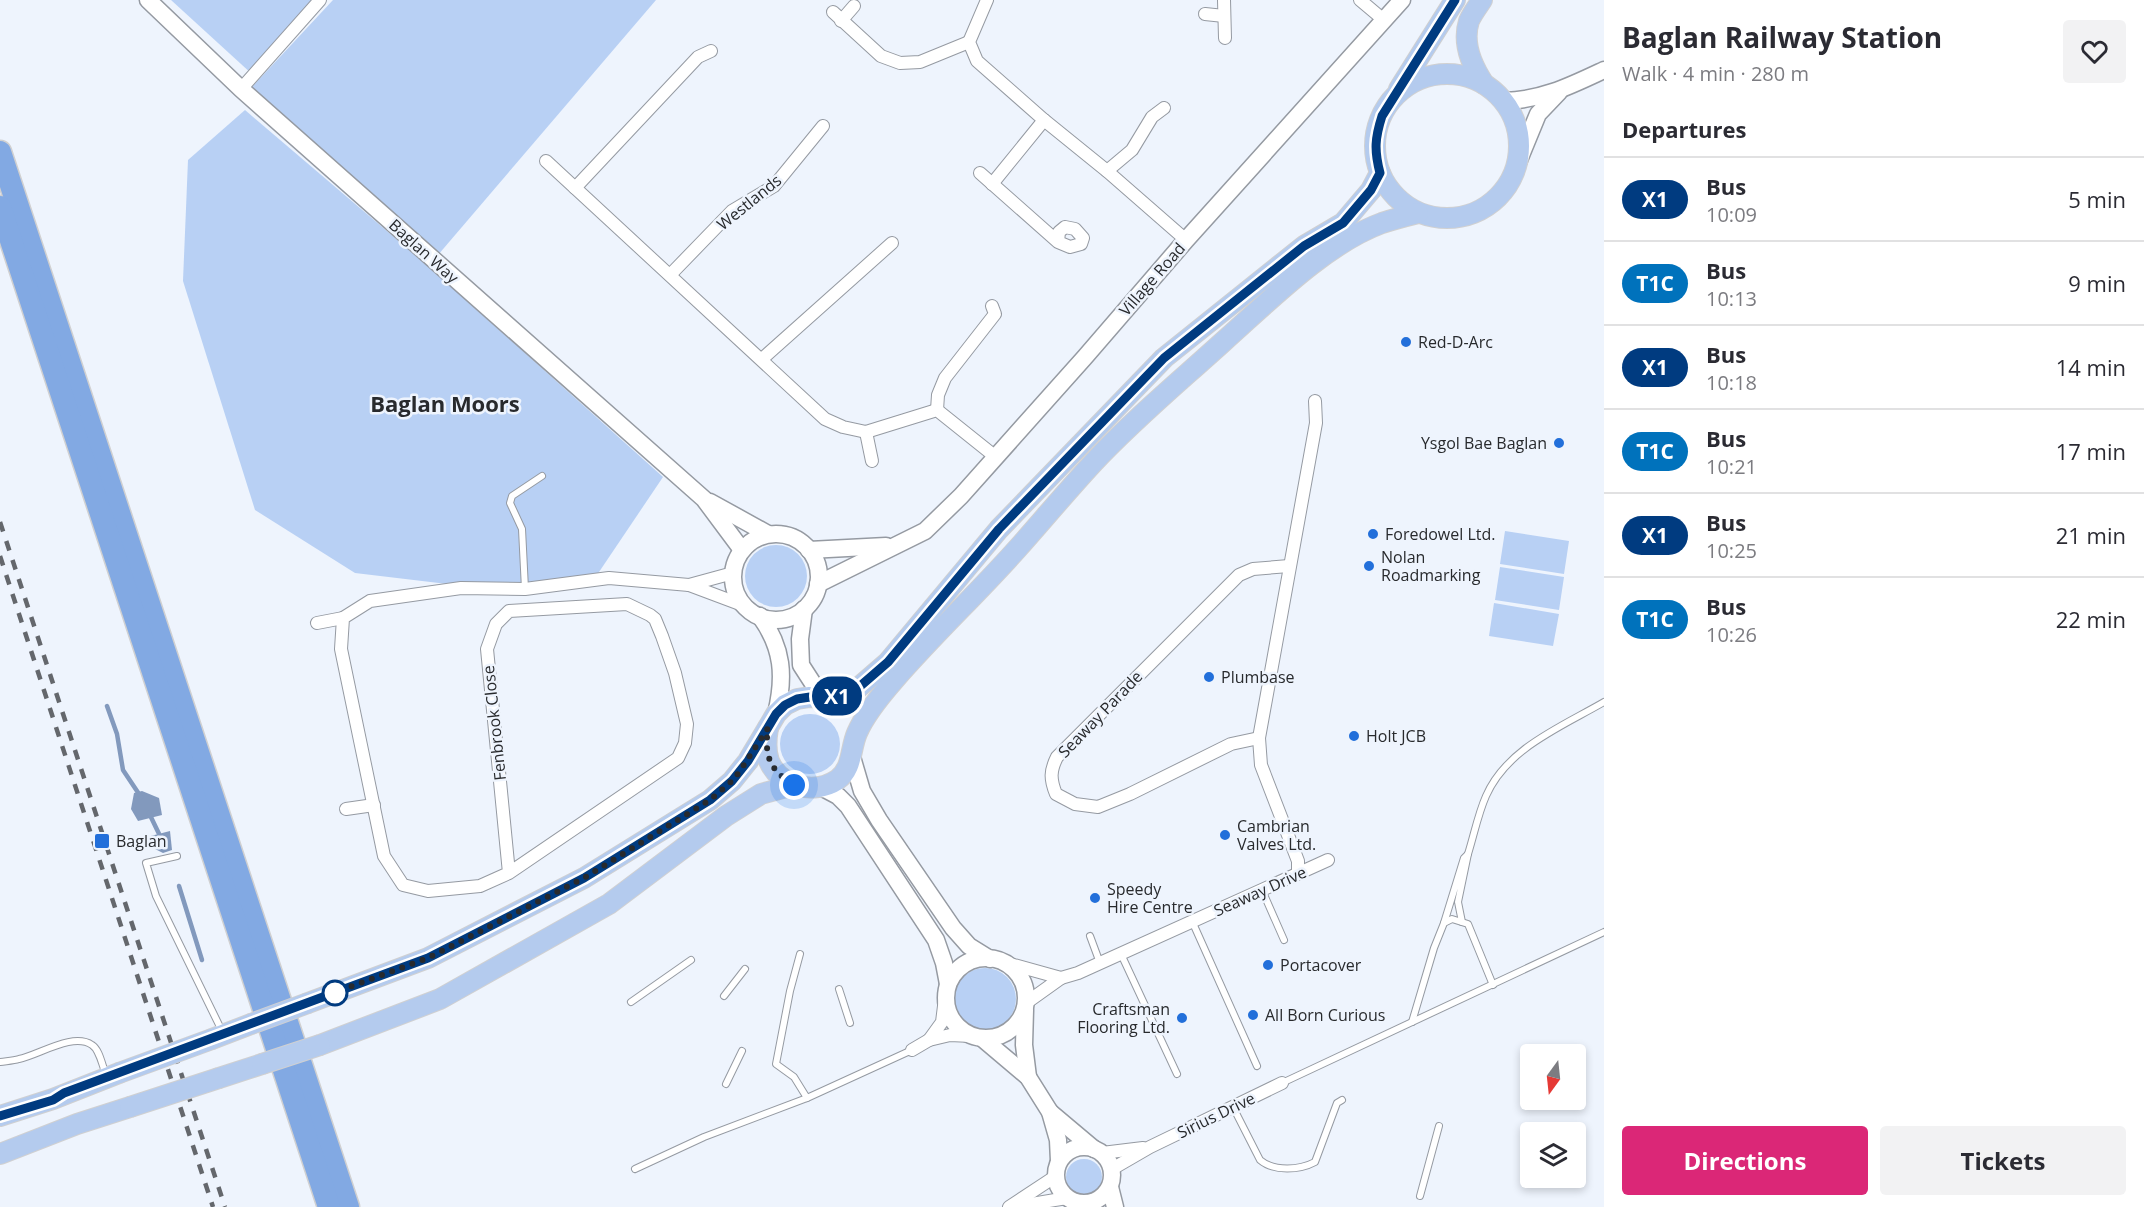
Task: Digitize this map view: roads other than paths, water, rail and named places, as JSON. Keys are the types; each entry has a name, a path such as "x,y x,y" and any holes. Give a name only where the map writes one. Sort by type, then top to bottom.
{"highway":[{"path":"0,152 348,1207"},
{"path":"0,207 329,1207"}],"main road":[{"path":"1455,0 1382,116 1376,135 1375,154 1380,173 1389,190 1402,203 1419,213 1443,219 1467,216 1490,205 1507,188 1517,165 1520,143 1515,121 1504,102 1484,84 1473,67 1467,46 1469,21 1482,0"},
{"path":"1392,99 1407,86 1426,77 1446,74 1466,76 1484,84"},
{"path":"0,1116 53,1100 428,958 584,878 710,800 732,781 748,761 772,721 785,705 797,699 810,697 823,699 845,694 858,688 888,662 999,529 1164,358 1304,246 1343,223 1371,190 1380,173"},
{"path":"772,721 765,745 770,762 780,776 794,785 808,788 821,787 843,775 852,757 856,734 894,681 1017,549 1094,462 1183,378 1319,259 1351,238 1381,224 1419,213"},
{"path":"0,1155 77,1124 320,1045 440,999 609,904 734,810 761,794 794,785"}],"street":[{"name":"Baglan Way","path":"148,0 241,89 704,499 742,550"},
{"path":"241,89 320,0"},
{"path":"854,6 837,16 881,56 900,63 920,62 969,42 987,0"},
{"path":"1224,0 1226,38"},
{"path":"1360,0 1385,21"},
{"name":"Village Road","path":"818,584 925,531 961,496 997,458 1186,240 1402,0"},
{"path":"1205,14 1224,16"},
{"path":"969,42 977,61 1186,240"},
{"path":"574,189 698,57 711,51"},
{"path":"1504,102 1558,92 1604,70"},
{"path":"1517,165 1538,114 1558,92"},
{"path":"1107,171 1132,150 1152,117 1164,108"},
{"path":"992,184 1044,120"},
{"name":"Westlands","path":"670,275 732,212 774,186 823,126"},
{"path":"546,161 825,419 843,427 866,432 937,410"},
{"path":"980,173 1058,242"},
{"path":"762,359 891,243"},
{"path":"937,410 938,395 945,378 995,314 992,306"},
{"path":"1298,873 1298,861 1261,765 1259,738 1316,423 1315,401"},
{"path":"937,410 997,458"},
{"path":"866,432 873,461"},
{"name":"Baglan Way","path":"704,499 768,534"},
{"path":"317,623 343,618 370,601 461,588 525,589 609,578 689,585 745,606 760,616 783,619 804,609 813,597 818,584 815,560 801,542 791,536 768,534 742,550 733,573 738,596 745,606"},
{"name":"Village Road","path":"809,550 892,546"},
{"name":"Seaway Parade","path":"1259,738 1231,744 1130,794 1098,807 1075,804 1056,794 1051,781 1050,770 1057,757 1239,575 1253,568 1289,566"},
{"path":"689,585 733,573"},
{"name":"Fenbrook Close","path":"343,618 341,649 384,856 404,885 428,891 480,886 509,873 678,758 685,743 687,724 675,673 654,619 627,604 509,611 496,624 487,649 509,873"},
{"path":"804,609 800,639 801,665 823,699"},
{"path":"760,616 773,634 778,651 781,691 772,721"},
{"path":"852,757 862,790 885,830 953,928 969,946 1016,972 1024,986 1024,1046 1028,1077"},
{"path":"821,787 838,796 848,806 936,940 944,963 948,1014 957,1027 977,1037 1028,1077 1050,1112 1058,1140 1057,1185 1075,1203"},
{"path":"346,809 374,805"},
{"name":"Seaway Drive","path":"1025,1004 1061,978 1100,963 1328,860"},
{"path":"928,1040 942,1022 947,991 955,972 965,964 977,959 996,960 1061,978"},
{"path":"912,1050 928,1040 950,1035 997,1037 1010,1030 1020,1020 1025,1004"},
{"name":"Sirius Drive","path":"1112,1169 1150,1147 1282,1083"},
{"path":"1011,1207 1088,1204 1099,1200 1110,1186 1112,1169 1098,1151 1050,1112"},
{"name":"Sirius Drive","path":"1098,1151 1150,1147"},
{"path":"1011,1207 1057,1169 1071,1150 1078,1148 1098,1151"},
{"path":"1110,1186 1115,1207"}],"lane":[{"path":"525,589 522,529 510,503 512,496 542,476"},
{"path":"1462,922 1458,902 1468,854 1486,796 1515,756 1604,702"},
{"path":"1412,1022 1464,858 1468,854"},
{"path":"177,855 146,863 156,896 218,1036"},
{"path":"1262,890 1284,940"},
{"path":"1444,923 1452,919 1468,924 1492,984"},
{"path":"1192,921 1257,1066"},
{"path":"1282,1083 1604,932"},
{"path":"1090,936 1100,963"},
{"path":"800,954 776,1064 794,1077 807,1098"},
{"path":"1120,954 1177,1074"},
{"path":"631,1002 691,960"},
{"path":"724,996 745,969"},
{"path":"840,989 850,1023"},
{"path":"0,1062 18,1060 69,1041 80,1041 91,1044 113,1076"},
{"path":"635,1169 704,1137 807,1098 912,1050"},
{"path":"726,1084 742,1051"},
{"path":"1233,1107 1260,1160 1266,1165 1279,1168 1306,1167 1315,1162 1337,1103 1342,1100"},
{"path":"1420,1196 1439,1126"}],"waterway":[{"path":"107,706 117,734 123,770 141,797"},
{"path":"149,813 161,838"},
{"path":"179,886 202,960"}],"railway":[{"path":"0,522 225,1207"},
{"path":"0,556 213,1207"}],"place":[{"name":"Red-D-Arc","path":"1406,342"},
{"name":"Ysgol Bae Baglan","path":"1559,443"},
{"name":"Foredowel Ltd.","path":"1373,534"},
{"name":"Nolan Roadmarking","path":"1369,566"},
{"name":"Plumbase","path":"1209,677"},
{"name":"Holt JCB","path":"1354,736"},
{"name":"Cambrian Valves Ltd.","path":"1225,835"},
{"name":"Baglan","path":"102,841"},
{"name":"Speedy Hire Centre","path":"1095,898"},
{"name":"Portacover","path":"1268,965"},
{"name":"All Born Curious","path":"1253,1015"},
{"name":"Craftsman Flooring Ltd.","path":"1182,1018"}],"district":[{"name":"Baglan Moors","path":"445,403"}]}
